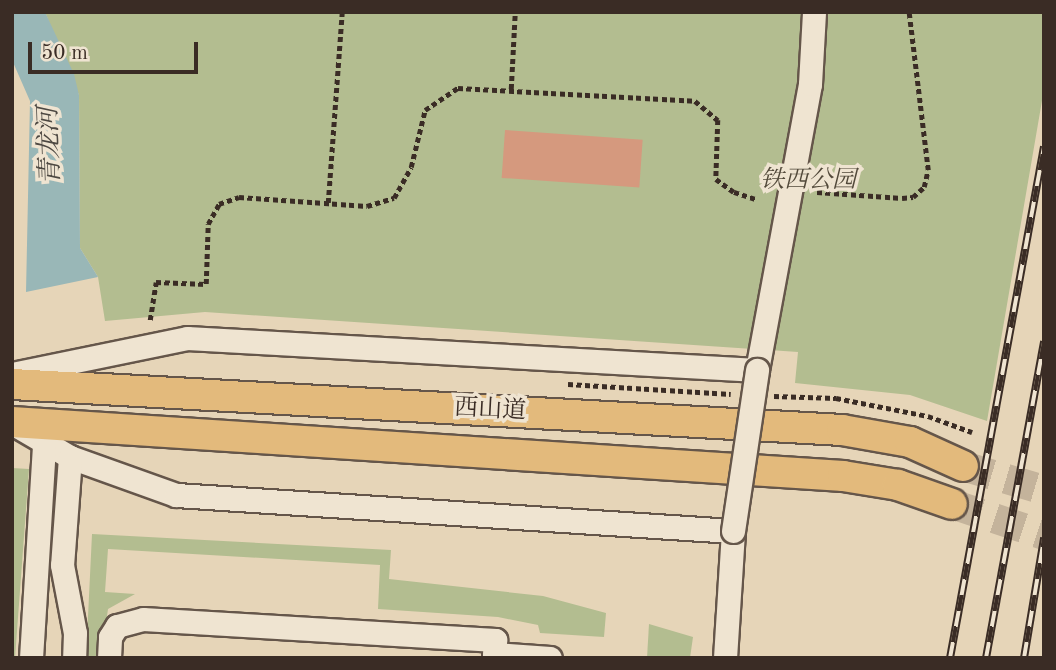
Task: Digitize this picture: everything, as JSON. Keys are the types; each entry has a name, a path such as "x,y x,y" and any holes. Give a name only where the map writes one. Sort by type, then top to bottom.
{"main road":[{"name":"西山道","path":"12,384 842,430 910,442 963,466"},
{"name":"西山道","path":"12,422 843,476 898,485 951,504"}],"street":[{"path":"725,658 733,531 757,370 807,97 814,12"},
{"path":"12,374 187,338 757,370"},
{"path":"12,422 44,444 70,457 176,495 733,531"},
{"path":"31,658 44,444"},
{"path":"70,457 62,565 75,632 74,658"},
{"path":"21,658 32,466"},
{"path":"109,658 110,637 117,626 143,619 495,640 494,656 550,658"}],"path":[{"path":"328,203 342,12"},
{"path":"511,89 515,12"},
{"path":"539,12 548,12"},
{"path":"817,192 902,198 913,197 924,187 928,170 909,12"},
{"path":"150,320 156,282 206,284 208,224 219,205 239,197 367,206 394,198 414,159 421,116 446,93 477,86 706,105 718,120 716,179 734,192 756,199"},
{"path":"553,384 744,395"},
{"path":"771,396 836,398 928,416 972,432"}],"green space":[{"name":"铁西公园","path":"45,12 1044,12 1044,89 987,421 910,395 795,383 798,352 205,312 105,321 98,277 80,248 79,95"},
{"path":"12,468 29,469 15,658 12,658"},
{"path":"92,534 391,550 389,579 543,596 606,613 604,637 540,633 538,625 498,617 378,609 380,565 108,549 105,592 135,594 108,609 101,658 86,658"},
{"path":"649,624 693,637 690,658 647,658"}],"water":[{"name":"青龙河","path":"12,12 45,12 74,74 79,95 80,248 98,277 26,292 30,101 12,60"}],"building":[{"path":"505,130 643,140 639,188 502,178"}],"tunnel":[{"path":"963,466 1044,490"},
{"path":"952,504 1044,535"}],"railway":[{"path":"950,658 1044,147"},
{"path":"986,658 1044,341"},
{"path":"1024,658 1044,538"}]}
